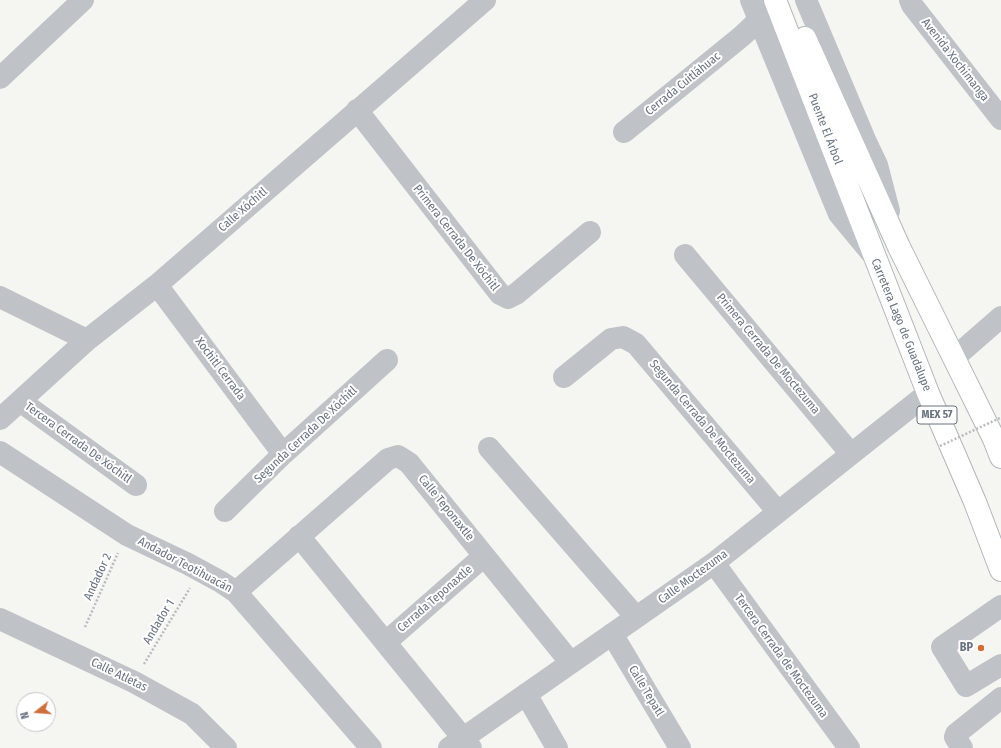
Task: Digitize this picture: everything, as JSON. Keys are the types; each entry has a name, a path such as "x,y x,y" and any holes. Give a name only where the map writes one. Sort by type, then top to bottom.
{"main road":[{"name":"Puente El Árbol","path":"775,0 847,156 899,247"},
{"name":"Puente El Árbol","path":"788,0 847,156 875,258"},
{"path":"899,247 994,439 1001,457"},
{"name":"Carretera Lago de Guadalupe","path":"875,258 928,393 975,502 1001,570"}],"street":[{"path":"0,78 83,0"},
{"name":"Calle Xóchitl","path":"0,419 87,340 157,285 485,0"},
{"path":"806,0 863,134 878,165 899,247"},
{"name":"Avenida Xochimanga","path":"910,0 912,5 1001,119"},
{"name":"Cerrada Cuitláhuac","path":"624,132 742,36 755,10"},
{"name":"Carretera Lago de Guadalupe","path":"755,10 839,214 875,258"},
{"name":"Primera Cerrada De Xóchitl","path":"357,110 500,294 508,298 516,294 590,232"},
{"name":"Primera Cerrada De Moctezuma","path":"685,255 851,454"},
{"name":"Xochitl Cerrada","path":"157,285 283,454"},
{"path":"0,297 87,340"},
{"path":"954,358 1001,317"},
{"name":"Segunda Cerrada De Moctezuma","path":"564,378 611,339 623,337 636,344 778,512"},
{"name":"Segunda Cerrada De Xóchitl","path":"225,511 283,454 387,360"},
{"name":"Calle Moctezuma","path":"461,745 526,694 714,563 928,393"},
{"name":"Tercera Cerrada De Xóchitl","path":"20,401 136,485"},
{"path":"489,448 636,617"},
{"name":"Andador Teotihuacán","path":"0,452 127,535 200,571 236,592 371,748"},
{"name":"Calle Teponaxtle","path":"236,592 388,459 398,456 409,463 571,663"},
{"path":"300,536 386,642 461,745"},
{"name":"Cerrada Teponaxtle","path":"386,642 484,556"},
{"name":"Tercera Cerrada de Moctezuma","path":"714,563 849,748"},
{"path":"1001,606 942,647 966,686 1001,665"},
{"name":"Calle Atletas","path":"0,619 134,682 192,714 226,748"},
{"name":"Calle Tepatl","path":"612,634 680,748"},
{"path":"526,694 557,748"},
{"path":"962,748 955,737 956,734 1001,698"}],"path":[{"path":"940,446 1000,418"},
{"name":"Andador 2","path":"85,626 127,535"},
{"name":"Andador 1","path":"134,682 200,571"}],"place":[{"name":"BP","path":"981,648"}]}
